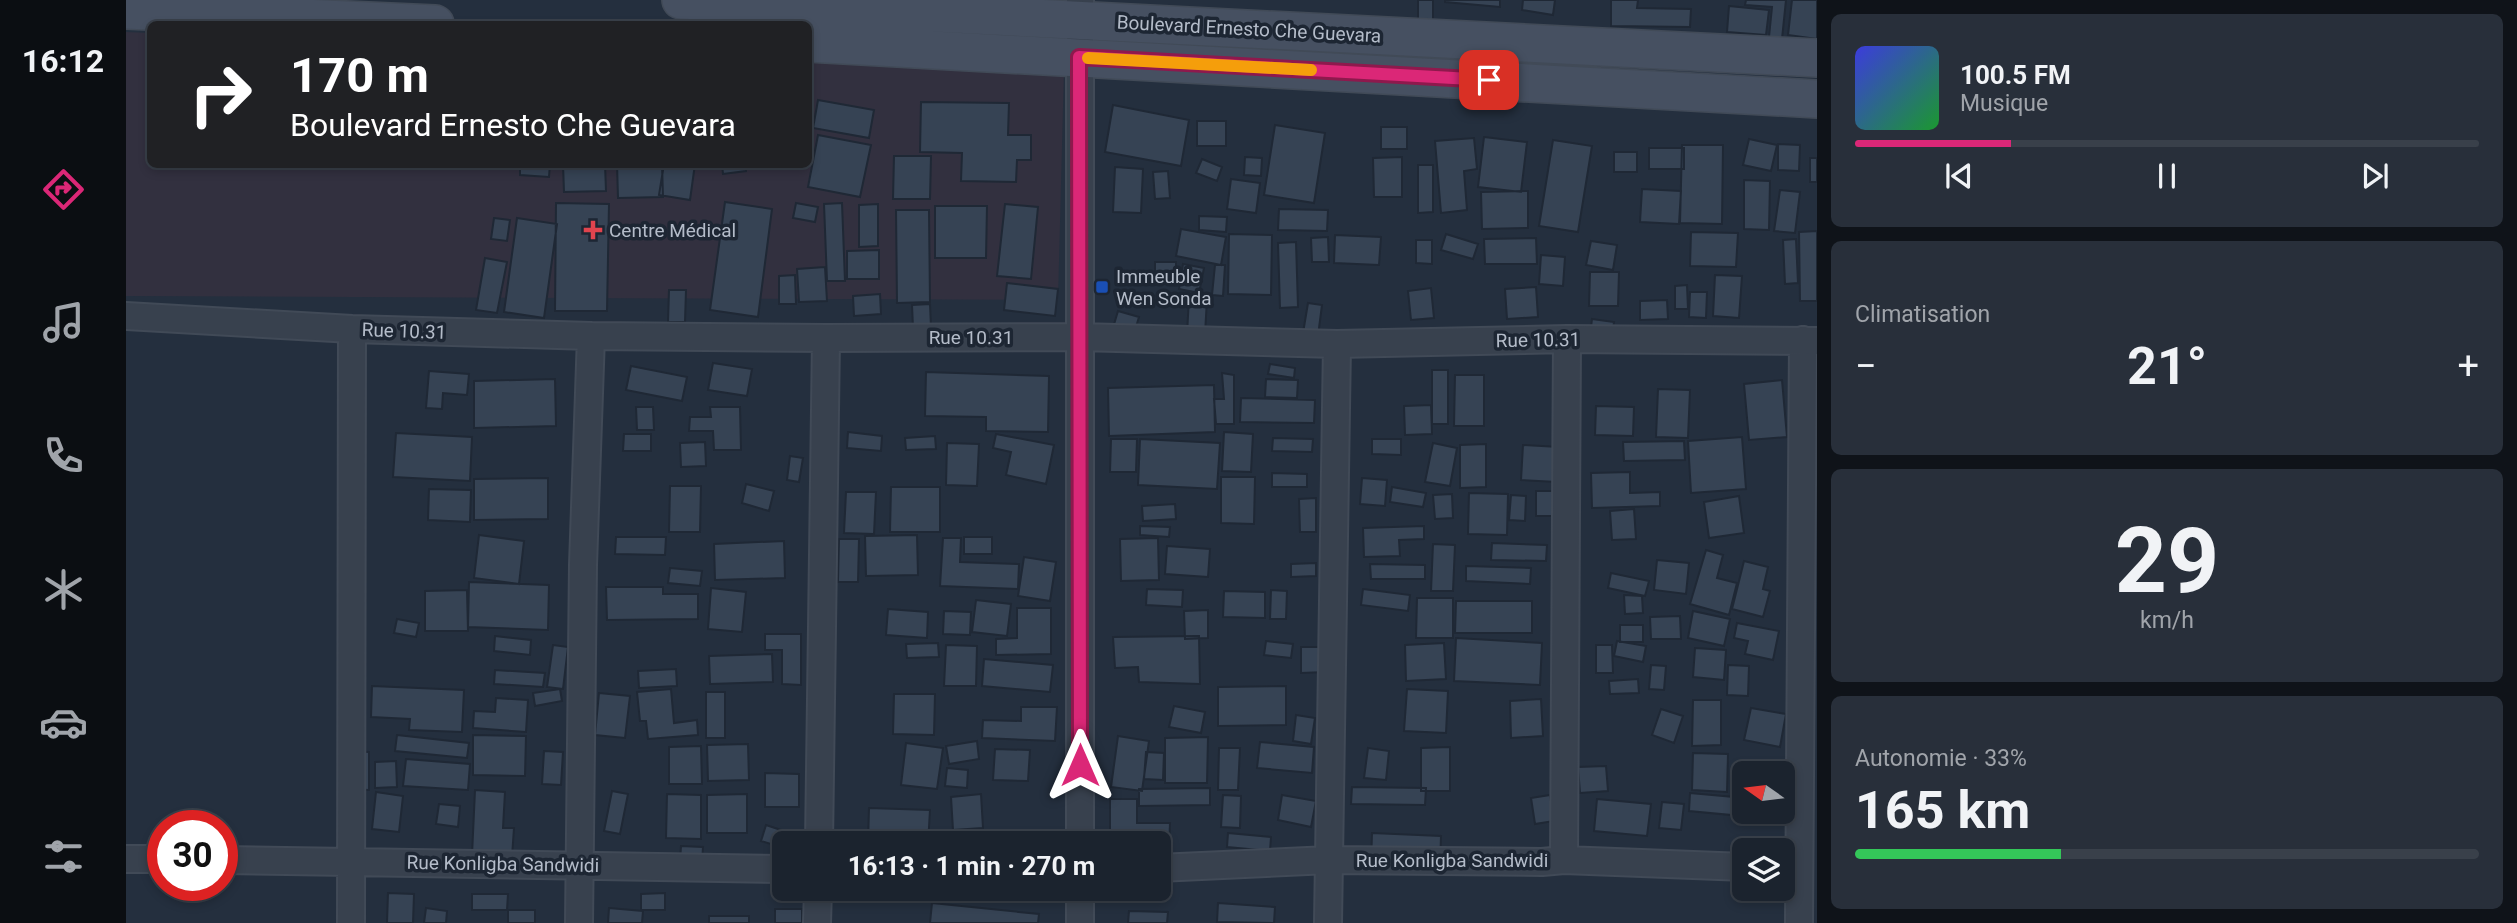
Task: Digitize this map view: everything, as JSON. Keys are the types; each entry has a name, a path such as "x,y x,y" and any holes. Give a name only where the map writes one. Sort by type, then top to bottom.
{"main road":[{"name":"Boulevard Ernesto Che Guevara","path":"681,0 1080,10 1817,58"},
{"path":"126,10 369,21"},
{"name":"Boulevard Ernesto Che Guevara","path":"812,43 1817,99"}],"street":[{"path":"1080,10 1080,831"},
{"name":"Rue 10.31","path":"126,316 352,329 591,336 1080,337 1337,344 1567,339 1810,340"},
{"path":"351,923 352,329"},
{"path":"579,923 583,565 591,336"},
{"path":"819,831 826,338"},
{"path":"1564,860 1567,339"},
{"path":"1799,923 1810,340"},
{"path":"1328,923 1337,344"},
{"path":"126,859 147,859"},
{"name":"Rue Konligba Sandwidi","path":"238,860 772,869"},
{"name":"Rue Konligba Sandwidi","path":"1171,867 1329,860 1564,860 1732,866"},
{"path":"817,923 818,901"},
{"path":"1080,901 1080,923"}],"shaded area":[{"name":"Centre Médical","path":"126,32 147,33 147,168 812,168 812,59 1064,69 1058,300 126,296"}],"building":[{"path":"1418,0 1433,0 1433,22 1418,22"},
{"path":"1500,0 1500,7 1445,2"},
{"path":"1523,0 1555,0 1553,15 1522,10"},
{"path":"1611,0 1638,0 1637,8 1691,9 1690,27 1611,26"},
{"path":"1746,0 1786,0 1782,39 1769,37 1772,7 1745,5"},
{"path":"1792,0 1817,0 1817,39 1788,35"},
{"path":"1729,6 1769,10 1766,35 1727,32"},
{"path":"818,100 874,110 869,138 813,128"},
{"path":"921,102 1009,103 1008,135 1031,135 1031,160 1017,160 1016,182 961,181 962,153 920,152"},
{"path":"1113,105 1189,120 1181,166 1105,152"},
{"path":"1197,121 1226,121 1226,146 1197,146"},
{"path":"1275,125 1325,133 1314,203 1264,195"},
{"path":"1381,127 1407,127 1407,149 1381,149"},
{"path":"818,135 871,145 860,197 808,187"},
{"path":"1484,137 1527,142 1521,192 1478,187"},
{"path":"1474,138 1477,169 1464,171 1467,210 1441,213 1435,141"},
{"path":"1749,139 1777,145 1771,171 1743,165"},
{"path":"1553,140 1592,146 1578,232 1539,226"},
{"path":"1778,144 1800,145 1799,171 1778,170"},
{"path":"1682,145 1723,145 1722,224 1680,223"},
{"path":"1649,148 1684,148 1684,169 1649,169"},
{"path":"1614,152 1637,152 1637,172 1614,172"},
{"path":"894,156 931,156 930,199 893,199"},
{"path":"1245,157 1262,158 1261,176 1244,175"},
{"path":"1402,157 1402,197 1374,197 1373,158"},
{"path":"1810,158 1817,158 1817,182 1810,182"},
{"path":"1202,159 1222,167 1217,181 1196,173"},
{"path":"1418,165 1433,165 1433,212 1418,213"},
{"path":"1115,167 1143,169 1141,213 1113,212"},
{"path":"520,168 550,168 549,177 520,175"},
{"path":"563,168 605,168 606,191 564,192"},
{"path":"617,168 662,168 663,197 618,198"},
{"path":"663,168 694,168 690,200 659,195"},
{"path":"722,168 746,168 746,171 723,174"},
{"path":"1168,171 1170,198 1155,199 1153,172"},
{"path":"1231,179 1260,183 1256,213 1227,209"},
{"path":"1744,180 1770,181 1769,230 1744,229"},
{"path":"1642,189 1681,191 1679,224 1640,222"},
{"path":"1780,190 1800,192 1795,233 1774,231"},
{"path":"1528,191 1528,228 1482,229 1481,192"},
{"path":"725,202 772,209 758,317 710,310"},
{"path":"556,203 609,204 607,311 555,311"},
{"path":"796,203 818,207 815,222 793,218"},
{"path":"842,203 845,281 827,281 824,204"},
{"path":"878,204 878,246 859,247 859,205"},
{"path":"1005,204 1038,207 1031,279 997,276"},
{"path":"935,206 987,206 986,258 935,258"},
{"path":"1279,209 1328,210 1327,231 1278,230"},
{"path":"896,210 929,210 930,302 897,303"},
{"path":"1199,216 1227,217 1226,232 1199,230"},
{"path":"494,218 510,220 507,241 491,239"},
{"path":"517,218 557,224 544,318 504,312"},
{"path":"1181,229 1226,237 1221,265 1176,256"},
{"path":"1817,231 1817,301 1800,301 1799,232"},
{"path":"1691,232 1738,233 1736,267 1690,266"},
{"path":"1229,234 1272,235 1271,295 1228,294"},
{"path":"1446,234 1478,244 1473,259 1441,250"},
{"path":"1335,235 1381,237 1379,265 1334,263"},
{"path":"1328,237 1329,262 1312,262 1311,238"},
{"path":"1536,238 1537,264 1485,264 1484,239"},
{"path":"1796,239 1798,283 1785,284 1783,240"},
{"path":"1416,240 1432,240 1432,264 1416,263"},
{"path":"1591,241 1617,245 1613,270 1586,265"},
{"path":"1296,242 1298,307 1280,308 1278,243"},
{"path":"879,250 879,279 847,279 847,251"},
{"path":"1541,255 1565,257 1563,286 1539,284"},
{"path":"485,258 507,262 497,313 476,310"},
{"path":"1155,262 1176,262 1176,278 1155,277"},
{"path":"1183,264 1204,268 1199,293 1179,289"},
{"path":"1215,265 1225,265 1223,296 1212,295"},
{"path":"825,267 827,301 799,302 797,269"},
{"path":"1590,272 1619,272 1618,306 1589,306"},
{"path":"795,275 796,304 779,304 779,276"},
{"path":"1715,275 1742,276 1739,318 1713,316"},
{"path":"1007,283 1058,289 1055,316 1004,310"},
{"path":"1687,285 1688,309 1675,309 1675,286"},
{"path":"1536,287 1538,317 1507,319 1505,289"},
{"path":"1431,288 1434,318 1411,320 1408,291"},
{"path":"669,290 686,290 685,322 668,322"},
{"path":"1690,292 1707,292 1706,318 1689,317"},
{"path":"880,294 881,314 854,316 853,296"},
{"path":"1189,298 1207,299 1205,334 1187,334"},
{"path":"1667,300 1668,319 1640,320 1640,301"},
{"path":"1308,303 1322,305 1318,336 1303,333"},
{"path":"930,304 931,327 913,328 912,305"},
{"path":"1118,311 1139,317 1133,337 1112,331"},
{"path":"1592,319 1614,322 1612,337 1590,335"},
{"path":"713,363 752,369 747,396 708,390"},
{"path":"1270,364 1295,368 1294,378 1268,374"},
{"path":"631,366 687,377 682,401 626,390"},
{"path":"1432,370 1448,370 1448,424 1432,424"},
{"path":"429,371 469,374 467,395 443,393 442,409 426,408"},
{"path":"926,372 1049,376 1048,432 986,431 986,417 925,416"},
{"path":"1222,373 1234,375 1234,424 1216,424 1214,399 1224,399"},
{"path":"1455,375 1484,375 1484,426 1454,426"},
{"path":"555,379 556,426 474,428 474,381"},
{"path":"1266,379 1298,380 1297,398 1265,397"},
{"path":"1782,380 1787,437 1749,440 1744,384"},
{"path":"1214,385 1215,432 1109,436 1108,388"},
{"path":"1658,389 1690,390 1688,438 1656,437"},
{"path":"1241,398 1315,400 1314,423 1240,422"},
{"path":"1431,405 1432,434 1405,435 1404,406"},
{"path":"1596,406 1634,407 1633,436 1595,435"},
{"path":"636,407 653,407 654,430 637,430"},
{"path":"710,407 740,407 741,450 714,450 713,431 689,431 690,417 711,417"},
{"path":"848,432 882,436 881,451 847,448"},
{"path":"1224,432 1253,434 1251,472 1222,471"},
{"path":"396,433 472,437 470,481 393,477"},
{"path":"624,434 651,434 651,451 623,451"},
{"path":"996,434 1054,445 1046,484 1006,475 1011,452 993,448"},
{"path":"935,436 936,449 906,450 905,438"},
{"path":"1742,437 1746,489 1691,493 1688,441"},
{"path":"1273,438 1313,439 1312,452 1272,451"},
{"path":"1111,439 1137,439 1136,472 1110,472"},
{"path":"1140,439 1220,443 1217,489 1138,485"},
{"path":"1372,439 1401,439 1401,455 1372,454"},
{"path":"1684,441 1685,460 1624,461 1623,442"},
{"path":"705,442 706,466 681,467 680,443"},
{"path":"947,443 979,444 977,486 946,485"},
{"path":"1433,443 1457,448 1450,486 1425,482"},
{"path":"1486,444 1486,487 1460,488 1460,445"},
{"path":"1523,445 1559,447 1557,482 1521,480"},
{"path":"790,456 803,458 799,482 787,480"},
{"path":"1630,472 1630,493 1660,492 1660,506 1592,508 1591,473"},
{"path":"1272,473 1307,474 1307,487 1272,487"},
{"path":"1221,477 1255,477 1254,524 1221,523"},
{"path":"548,478 548,519 474,520 474,479"},
{"path":"1362,478 1387,480 1385,506 1360,504"},
{"path":"746,484 774,491 769,511 742,503"},
{"path":"670,486 701,486 700,532 669,532"},
{"path":"891,487 940,487 940,532 890,532"},
{"path":"1392,487 1426,493 1423,507 1390,502"},
{"path":"429,489 471,490 470,522 428,520"},
{"path":"1536,491 1553,491 1553,516 1536,516"},
{"path":"846,492 876,492 874,534 844,533"},
{"path":"1469,493 1508,494 1507,535 1468,534"},
{"path":"1452,494 1453,518 1435,519 1433,495"},
{"path":"1511,495 1526,496 1525,521 1509,520"},
{"path":"1739,496 1744,533 1709,538 1704,502"},
{"path":"1316,498 1316,532 1300,532 1299,499"},
{"path":"1175,504 1176,519 1143,521 1142,506"},
{"path":"1634,509 1636,539 1612,540 1610,511"},
{"path":"1140,526 1170,527 1169,537 1140,535"},
{"path":"1424,526 1424,539 1399,540 1400,556 1364,557 1363,528"},
{"path":"479,535 524,541 519,584 474,578"},
{"path":"917,535 918,575 866,576 865,536"},
{"path":"616,537 666,537 665,555 615,554"},
{"path":"964,537 992,537 992,554 964,554"},
{"path":"943,538 961,538 960,562 1019,564 1018,589 940,586"},
{"path":"1158,538 1159,580 1121,581 1120,539"},
{"path":"839,539 859,539 858,582 838,582"},
{"path":"784,541 785,578 715,580 714,544"},
{"path":"1492,543 1547,545 1546,561 1491,560"},
{"path":"1433,544 1455,545 1453,591 1431,591"},
{"path":"1167,546 1210,549 1208,577 1165,574"},
{"path":"1706,550 1723,555 1717,578 1737,583 1729,615 1690,604"},
{"path":"1024,557 1056,562 1050,601 1018,596"},
{"path":"1657,560 1689,563 1686,594 1654,590"},
{"path":"1744,561 1768,567 1763,589 1770,591 1763,617 1732,609"},
{"path":"1316,563 1316,576 1291,577 1291,564"},
{"path":"1370,564 1425,565 1425,579 1371,579"},
{"path":"1466,566 1531,568 1530,584 1466,581"},
{"path":"670,568 702,571 700,586 668,583"},
{"path":"1611,573 1649,581 1645,596 1608,588"},
{"path":"469,582 549,585 548,630 468,627"},
{"path":"606,587 663,587 663,594 698,594 698,619 607,620"},
{"path":"711,588 746,592 742,632 708,629"},
{"path":"1147,589 1183,590 1182,607 1146,605"},
{"path":"1363,589 1410,595 1408,611 1361,605"},
{"path":"467,590 468,631 425,631 425,591"},
{"path":"1271,590 1287,591 1286,619 1270,619"},
{"path":"1224,591 1265,592 1265,618 1223,617"},
{"path":"1624,595 1642,596 1643,613 1625,614"},
{"path":"1417,598 1453,598 1453,638 1416,638"},
{"path":"976,600 1011,604 1007,636 972,632"},
{"path":"1456,601 1532,601 1532,633 1455,633"},
{"path":"1017,608 1051,608 1051,654 996,655 996,639 1017,638"},
{"path":"888,609 928,612 927,638 886,635"},
{"path":"1208,610 1208,638 1185,639 1184,611"},
{"path":"944,611 971,612 970,635 943,634"},
{"path":"1693,611 1730,619 1724,646 1688,638"},
{"path":"1680,616 1681,639 1651,639 1650,617"},
{"path":"397,619 419,623 416,637 394,633"},
{"path":"1737,623 1779,631 1773,660 1745,654 1748,641 1734,638"},
{"path":"1620,625 1643,625 1643,642 1620,642"},
{"path":"765,634 801,634 801,685 782,684 782,650 765,650"},
{"path":"495,636 531,640 530,655 494,651"},
{"path":"1199,636 1200,684 1139,682 1138,667 1115,668 1113,637"},
{"path":"1456,638 1542,643 1540,685 1454,681"},
{"path":"1266,641 1293,644 1291,658 1264,655"},
{"path":"1617,641 1646,646 1643,662 1614,656"},
{"path":"938,643 939,657 907,658 906,644"},
{"path":"1444,643 1446,679 1406,681 1405,645"},
{"path":"553,645 568,647 563,689 547,687"},
{"path":"946,645 977,646 976,686 944,686"},
{"path":"1596,645 1612,645 1613,673 1596,673"},
{"path":"1301,647 1326,647 1326,672 1301,673"},
{"path":"1695,648 1726,650 1724,680 1693,677"},
{"path":"772,654 773,682 710,684 709,656"},
{"path":"984,659 1053,665 1050,692 982,686"},
{"path":"1651,665 1666,666 1664,690 1649,689"},
{"path":"1728,665 1749,666 1748,696 1727,695"},
{"path":"676,669 677,686 639,688 638,671"},
{"path":"495,670 545,673 543,687 494,684"},
{"path":"1638,679 1639,693 1610,694 1609,681"},
{"path":"372,686 464,690 462,732 409,730 410,719 371,717"},
{"path":"1286,686 1286,725 1218,726 1218,687"},
{"path":"560,689 562,701 535,706 533,693"},
{"path":"671,689 674,723 697,720 698,735 648,739 646,721 640,721 637,692"},
{"path":"1407,689 1448,691 1446,733 1404,731"},
{"path":"706,692 725,692 725,738 706,738"},
{"path":"599,693 630,696 625,738 595,735"},
{"path":"894,694 935,694 934,735 893,734"},
{"path":"496,698 528,700 526,732 473,728 474,711 495,712"},
{"path":"1541,699 1543,736 1511,738 1510,701"},
{"path":"1693,700 1721,700 1721,745 1692,746"},
{"path":"1174,706 1205,712 1201,733 1169,727"},
{"path":"1021,707 1057,707 1055,741 982,738 983,720 1021,721"},
{"path":"1751,708 1786,714 1780,747 1744,740"},
{"path":"1661,709 1683,716 1674,743 1652,735"},
{"path":"1296,715 1315,718 1311,744 1293,741"},
{"path":"397,735 469,743 467,758 395,751"},
{"path":"473,735 526,736 525,776 473,775"},
{"path":"1118,736 1149,741 1142,791 1111,787"},
{"path":"1208,737 1207,783 1165,783 1165,738"},
{"path":"977,741 979,759 949,764 946,746"},
{"path":"1260,742 1314,747 1312,773 1257,768"},
{"path":"906,743 943,748 937,789 901,785"},
{"path":"748,744 749,780 708,781 707,745"},
{"path":"701,746 702,784 669,784 669,747"},
{"path":"1450,747 1450,791 1421,791 1421,748"},
{"path":"1219,748 1240,748 1238,790 1218,790"},
{"path":"1368,748 1389,751 1386,780 1364,778"},
{"path":"995,749 1030,750 1028,781 993,780"},
{"path":"348,751 369,752 369,790 347,789"},
{"path":"544,751 563,752 561,785 542,784"},
{"path":"1146,752 1164,753 1163,780 1144,779"},
{"path":"1693,753 1728,754 1727,792 1692,790"},
{"path":"406,759 470,764 468,790 403,786"},
{"path":"396,761 397,787 375,788 375,762"},
{"path":"1606,766 1608,791 1580,793 1578,767"},
{"path":"947,768 968,770 967,788 945,786"},
{"path":"765,773 799,774 799,807 765,807"},
{"path":"1352,787 1426,788 1425,805 1351,804"},
{"path":"1210,788 1210,805 1139,806 1139,789"},
{"path":"475,790 505,792 503,828 514,828 512,857 472,855"},
{"path":"612,791 628,794 620,834 604,831"},
{"path":"376,792 403,796 399,832 372,829"},
{"path":"1690,793 1732,797 1732,815 1689,811"},
{"path":"667,794 701,795 701,839 666,838"},
{"path":"747,794 747,833 707,833 707,795"},
{"path":"981,794 983,828 953,830 951,797"},
{"path":"1223,795 1241,796 1240,828 1221,827"},
{"path":"1282,795 1316,801 1311,827 1278,820"},
{"path":"1550,795 1554,821 1535,824 1531,798"},
{"path":"1110,799 1137,799 1137,823 1170,823 1170,831 1110,831"},
{"path":"1597,799 1651,804 1647,836 1594,831"},
{"path":"1662,802 1684,804 1681,830 1659,828"},
{"path":"439,804 460,806 458,827 436,824"},
{"path":"869,808 930,810 929,831 868,831"},
{"path":"766,825 784,831 772,831 772,844 761,841"},
{"path":"1228,833 1271,837 1270,851 1227,847"},
{"path":"1372,833 1441,836 1440,867 1371,864"},
{"path":"681,846 703,847 702,863 680,862"},
{"path":"388,893 414,894 413,923 387,923"},
{"path":"665,893 665,910 641,910 641,894"},
{"path":"472,894 508,894 507,910 472,910"},
{"path":"932,903 1039,914 1038,923 930,923"},
{"path":"1218,903 1275,907 1274,923 1217,922"},
{"path":"426,908 447,911 446,923 424,923"},
{"path":"609,908 643,911 642,923 608,923"},
{"path":"775,909 802,909 802,923 775,923"},
{"path":"508,910 535,910 535,923 508,923"},
{"path":"1129,911 1168,912 1167,923 1128,923"},
{"path":"709,916 749,916 749,923 709,923"}],"slow traffic":[{"path":"1088,58 1311,70"}],"place":[{"name":"Centre Médical","path":"593,230"},
{"name":"Immeuble Wen Sonda","path":"1102,287"}],"route":[{"path":"1080,765 1079,57 1489,80"}]}
